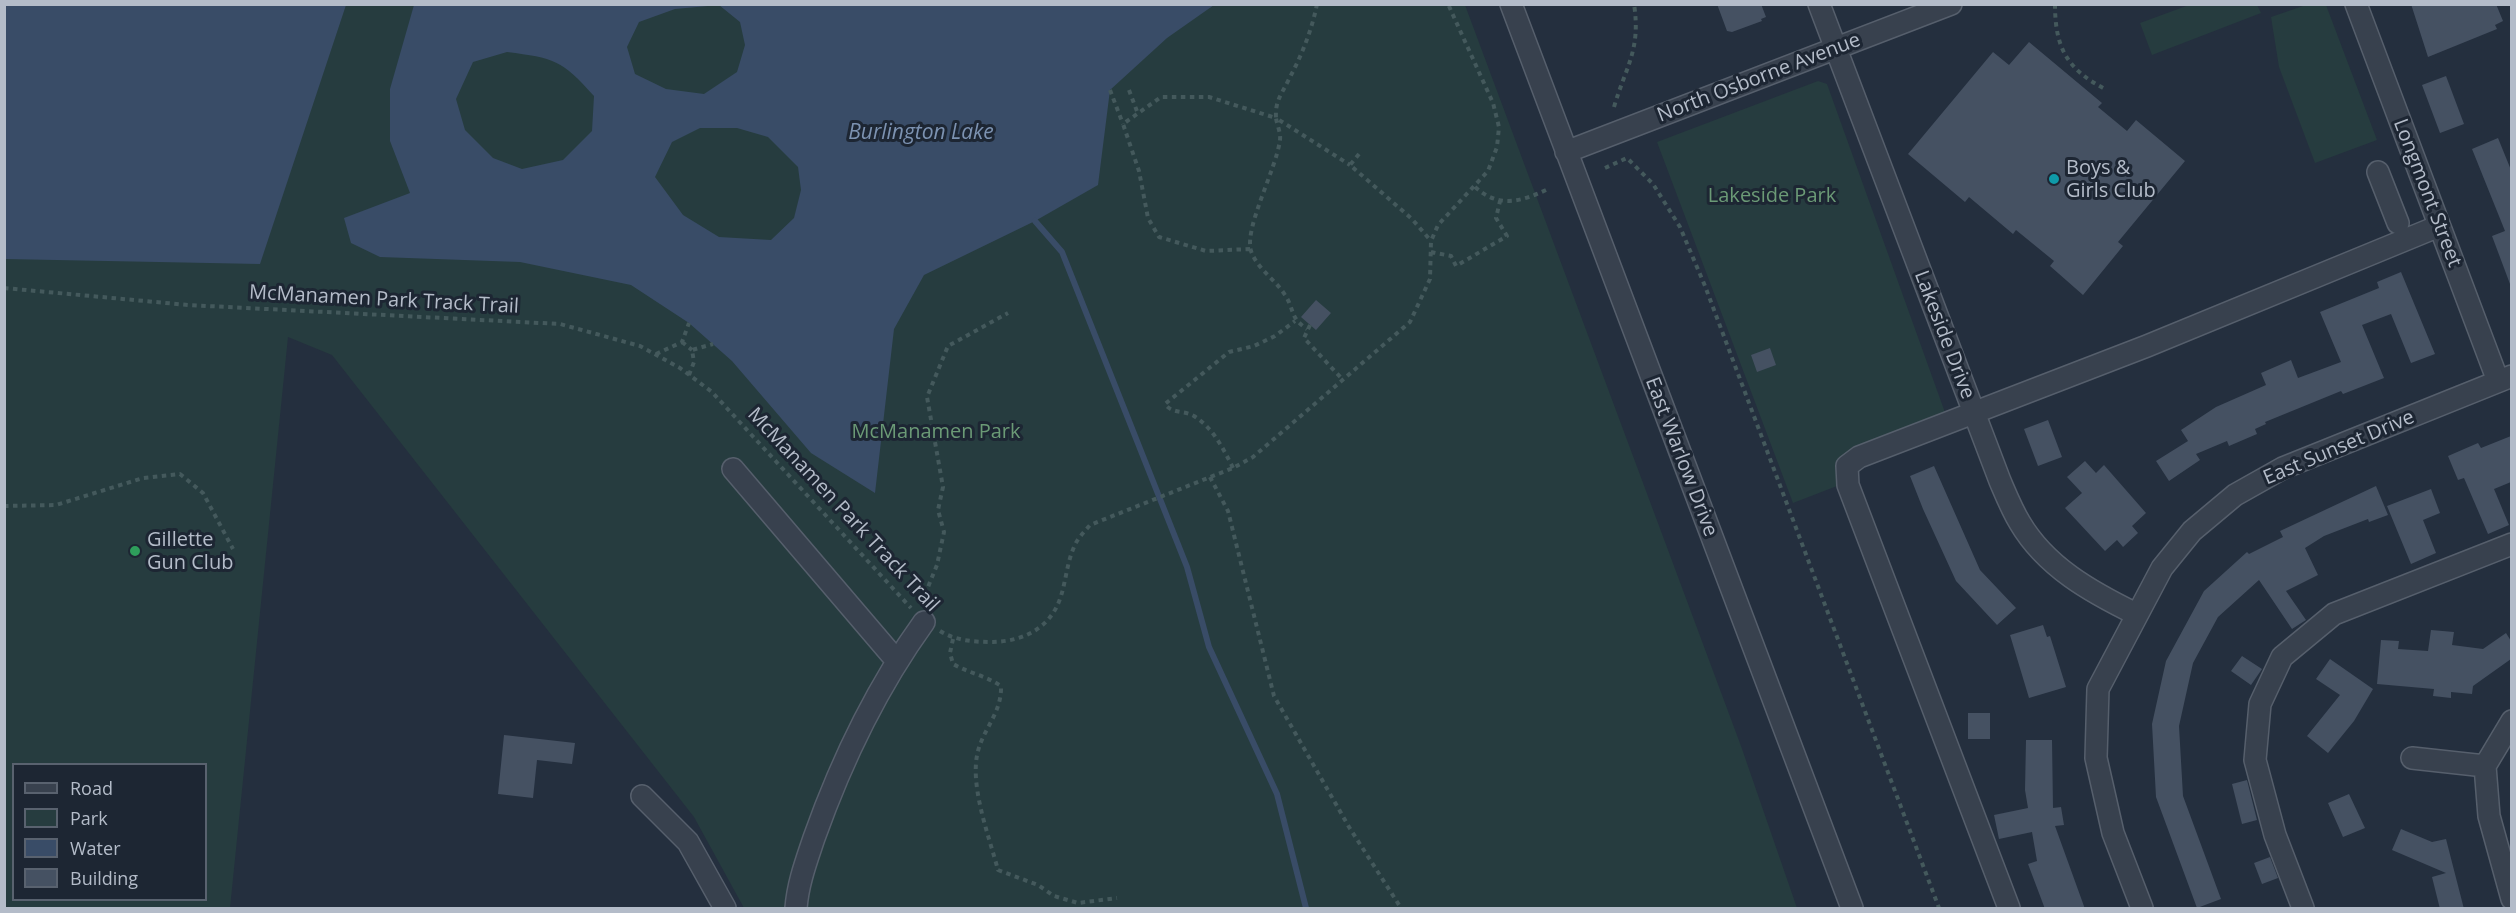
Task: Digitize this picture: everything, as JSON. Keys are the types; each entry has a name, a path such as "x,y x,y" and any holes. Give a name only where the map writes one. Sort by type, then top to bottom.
{"street":[{"name":"East Warlow Drive","path":"1511,4 1852,909"},
{"name":"Lakeside Drive","path":"1819,4 1974,414 2000,481 2020,523 2044,555 2091,592 2136,614"},
{"name":"North Osborne Avenue","path":"1566,152 1951,4"},
{"name":"Longmont Street","path":"2356,4 2439,226 2505,379"},
{"path":"2378,172 2398,223"},
{"path":"2009,909 1848,485 1847,466 1859,457 2147,346 2439,226"},
{"name":"East Sunset Drive","path":"2142,909 2113,833 2096,758 2098,689 2162,568 2192,531 2235,495 2283,468 2505,379"},
{"path":"733,469 896,660"},
{"path":"2303,909 2275,835 2255,760 2260,704 2282,657 2334,614 2511,544"},
{"path":"796,909 797,887 827,801 896,660 924,622"},
{"path":"2511,721 2485,766 2489,816 2511,899"},
{"path":"2412,758 2485,766"},
{"path":"642,796 688,842 725,909"}],"path":[{"path":"1317,4 1314,21 1290,79 1275,102 1280,138 1272,174 1253,224 1250,249 1258,265 1285,295 1295,321 1308,327 1304,338 1343,380"},
{"path":"1123,124 1161,97 1209,97 1276,118 1350,165 1412,219 1431,241 1438,225 1475,188 1488,171 1497,147 1499,128 1493,103 1448,4"},
{"path":"1614,107 1635,51 1637,24 1634,4"},
{"path":"2055,4 2055,28 2062,52 2085,79 2107,90"},
{"path":"1110,90 1139,171 1148,218 1159,237 1206,250 1250,249"},
{"path":"1129,90 1138,114"},
{"path":"1350,165 1359,154"},
{"path":"1605,168 1627,158 1653,184 1680,227 1804,544 1939,909"},
{"path":"1475,188 1486,198 1500,201 1523,200 1546,190"},
{"path":"1431,252 1451,256 1456,266 1508,236 1496,218 1500,201"},
{"name":"McManamen Park Track Trail","path":"4,288 188,305 560,324 630,343 656,355 712,392 924,622 953,639 1015,641 1030,635 1048,619 1060,598 1074,545 1090,525 1233,468 1253,457 1410,322 1430,279 1431,241"},
{"path":"924,622 928,587 938,565 944,532 938,510 943,487 927,398 948,346 1008,313"},
{"path":"1233,468 1217,436 1193,415 1169,410 1164,404 1230,352 1261,343 1295,321"},
{"path":"656,355 682,342 688,323"},
{"path":"682,342 692,350 693,362 689,375"},
{"path":"692,350 713,344"},
{"path":"4,506 56,505 143,478 180,474 203,493 233,549"},
{"path":"1210,477 1228,512 1274,696 1349,827 1401,909"},
{"path":"953,639 950,653 953,664 971,674 990,678 1001,686 1002,701 978,751 976,779 998,870 1038,885 1054,896 1078,903 1117,898"}],"green space":[{"name":"McManamen Park","path":"5,4 1465,5 1741,746 1797,908 744,908 694,817 332,355 288,337 230,908 5,908"},
{"path":"2189,5 2257,5 2261,13 2152,55 2140,23"},
{"path":"2306,5 2326,5 2377,140 2315,163 2279,67 2271,17"},
{"name":"Lakeside Park","path":"1818,81 1827,84 1947,418 1840,467 1837,486 1793,503 1657,142"}],"water":[{"path":"5,4 346,5 260,264 5,259"},
{"name":"Burlington Lake","path":"414,4 1214,5 1167,38 1110,90 1098,185 1035,221 924,275 894,329 875,493 811,453 732,361 689,323 631,285 520,262 380,257 351,243 344,218 410,193 390,141 390,89","holes":["719,5 740,22 745,45 737,72 704,94 666,89 635,74 627,47 639,22 675,9","507,52 547,59 565,68 594,96 592,131 563,160 522,169 493,158 465,130 456,99 473,62","700,128 737,128 768,137 798,167 801,190 794,218 771,240 719,237 683,215 655,177 672,142"]}],"building":[{"path":"1717,4 1761,4 1766,17 1761,19 1762,21 1732,32 1727,31"},
{"path":"2411,4 2496,4 2503,21 2495,25 2497,29 2428,57"},
{"name":"Boys & Girls Club","path":"2029,42 2102,103 2098,107 2127,131 2136,120 2185,161 2118,242 2123,246 2083,295 2050,266 2054,261 2016,230 2013,234 1969,197 1965,202 1908,154 1993,52 2009,65"},
{"path":"2446,76 2464,124 2440,133 2422,85"},
{"path":"2498,138 2511,170 2510,284 2492,236 2505,231 2472,149"},
{"path":"2401,272 2435,354 2411,363 2391,314 2362,325 2384,378 2343,394 2341,391 2265,422 2266,424 2255,429 2257,434 2229,446 2227,441 2196,454 2200,460 2169,481 2156,461 2188,441 2181,430 2216,407 2266,385 2261,373 2291,360 2298,378 2341,362 2320,312 2379,288 2377,282"},
{"path":"1316,300 1331,313 1316,330 1301,317"},
{"path":"1770,348 1776,365 1757,372 1751,355"},
{"path":"2048,420 2062,457 2038,466 2024,429"},
{"path":"2511,436 2511,482 2494,489 2509,525 2488,534 2464,478 2458,480 2448,456 2478,443 2481,448"},
{"path":"2085,461 2096,473 2104,465 2146,513 2132,526 2138,533 2123,547 2117,540 2105,551 2065,508 2082,493 2067,477"},
{"path":"1934,466 1980,570 2016,608 1997,625 1956,581 1923,509 1910,476"},
{"path":"2376,486 2388,515 2369,522 2368,519 2324,536 2305,548 2318,575 2286,591 2306,620 2292,629 2259,580 2218,617 2193,663 2179,726 2183,796 2221,899 2197,908 2156,797 2152,724 2166,661 2204,591 2247,552 2249,554 2283,537 2280,531"},
{"path":"2431,489 2440,513 2423,520 2436,553 2411,564 2387,506"},
{"path":"2043,625 2047,637 2050,636 2066,687 2029,698 2010,635"},
{"path":"2431,630 2454,632 2452,645 2483,649 2506,633 2511,641 2511,659 2473,686 2472,694 2451,692 2451,698 2433,696 2434,689 2377,684 2381,640 2399,641 2398,649 2428,651"},
{"path":"2242,656 2262,669 2251,685 2231,671"},
{"path":"2330,659 2373,689 2354,721 2328,753 2307,736 2340,695 2316,679"},
{"path":"1968,713 1990,713 1990,739 1968,739"},
{"path":"504,735 575,743 572,764 537,760 533,798 498,794"},
{"path":"2026,740 2052,740 2053,808 2061,807 2064,825 2055,826 2085,909 2045,909 2028,864 2037,861 2032,832 1999,839 1994,815 2028,808 2025,790"},
{"path":"2247,780 2257,820 2242,824 2232,784"},
{"path":"2349,794 2365,828 2343,837 2328,803"},
{"path":"2401,829 2432,842 2446,839 2464,909 2440,909 2432,877 2446,873 2392,850"},
{"path":"2270,857 2278,878 2262,884 2254,863"}],"waterway":[{"path":"1035,221 1062,252 1187,567 1209,647 1277,794 1306,908"}],"place":[{"name":"Boys & Girls Club","path":"2054,179"},
{"name":"Gillette Gun Club","path":"135,551"}]}
